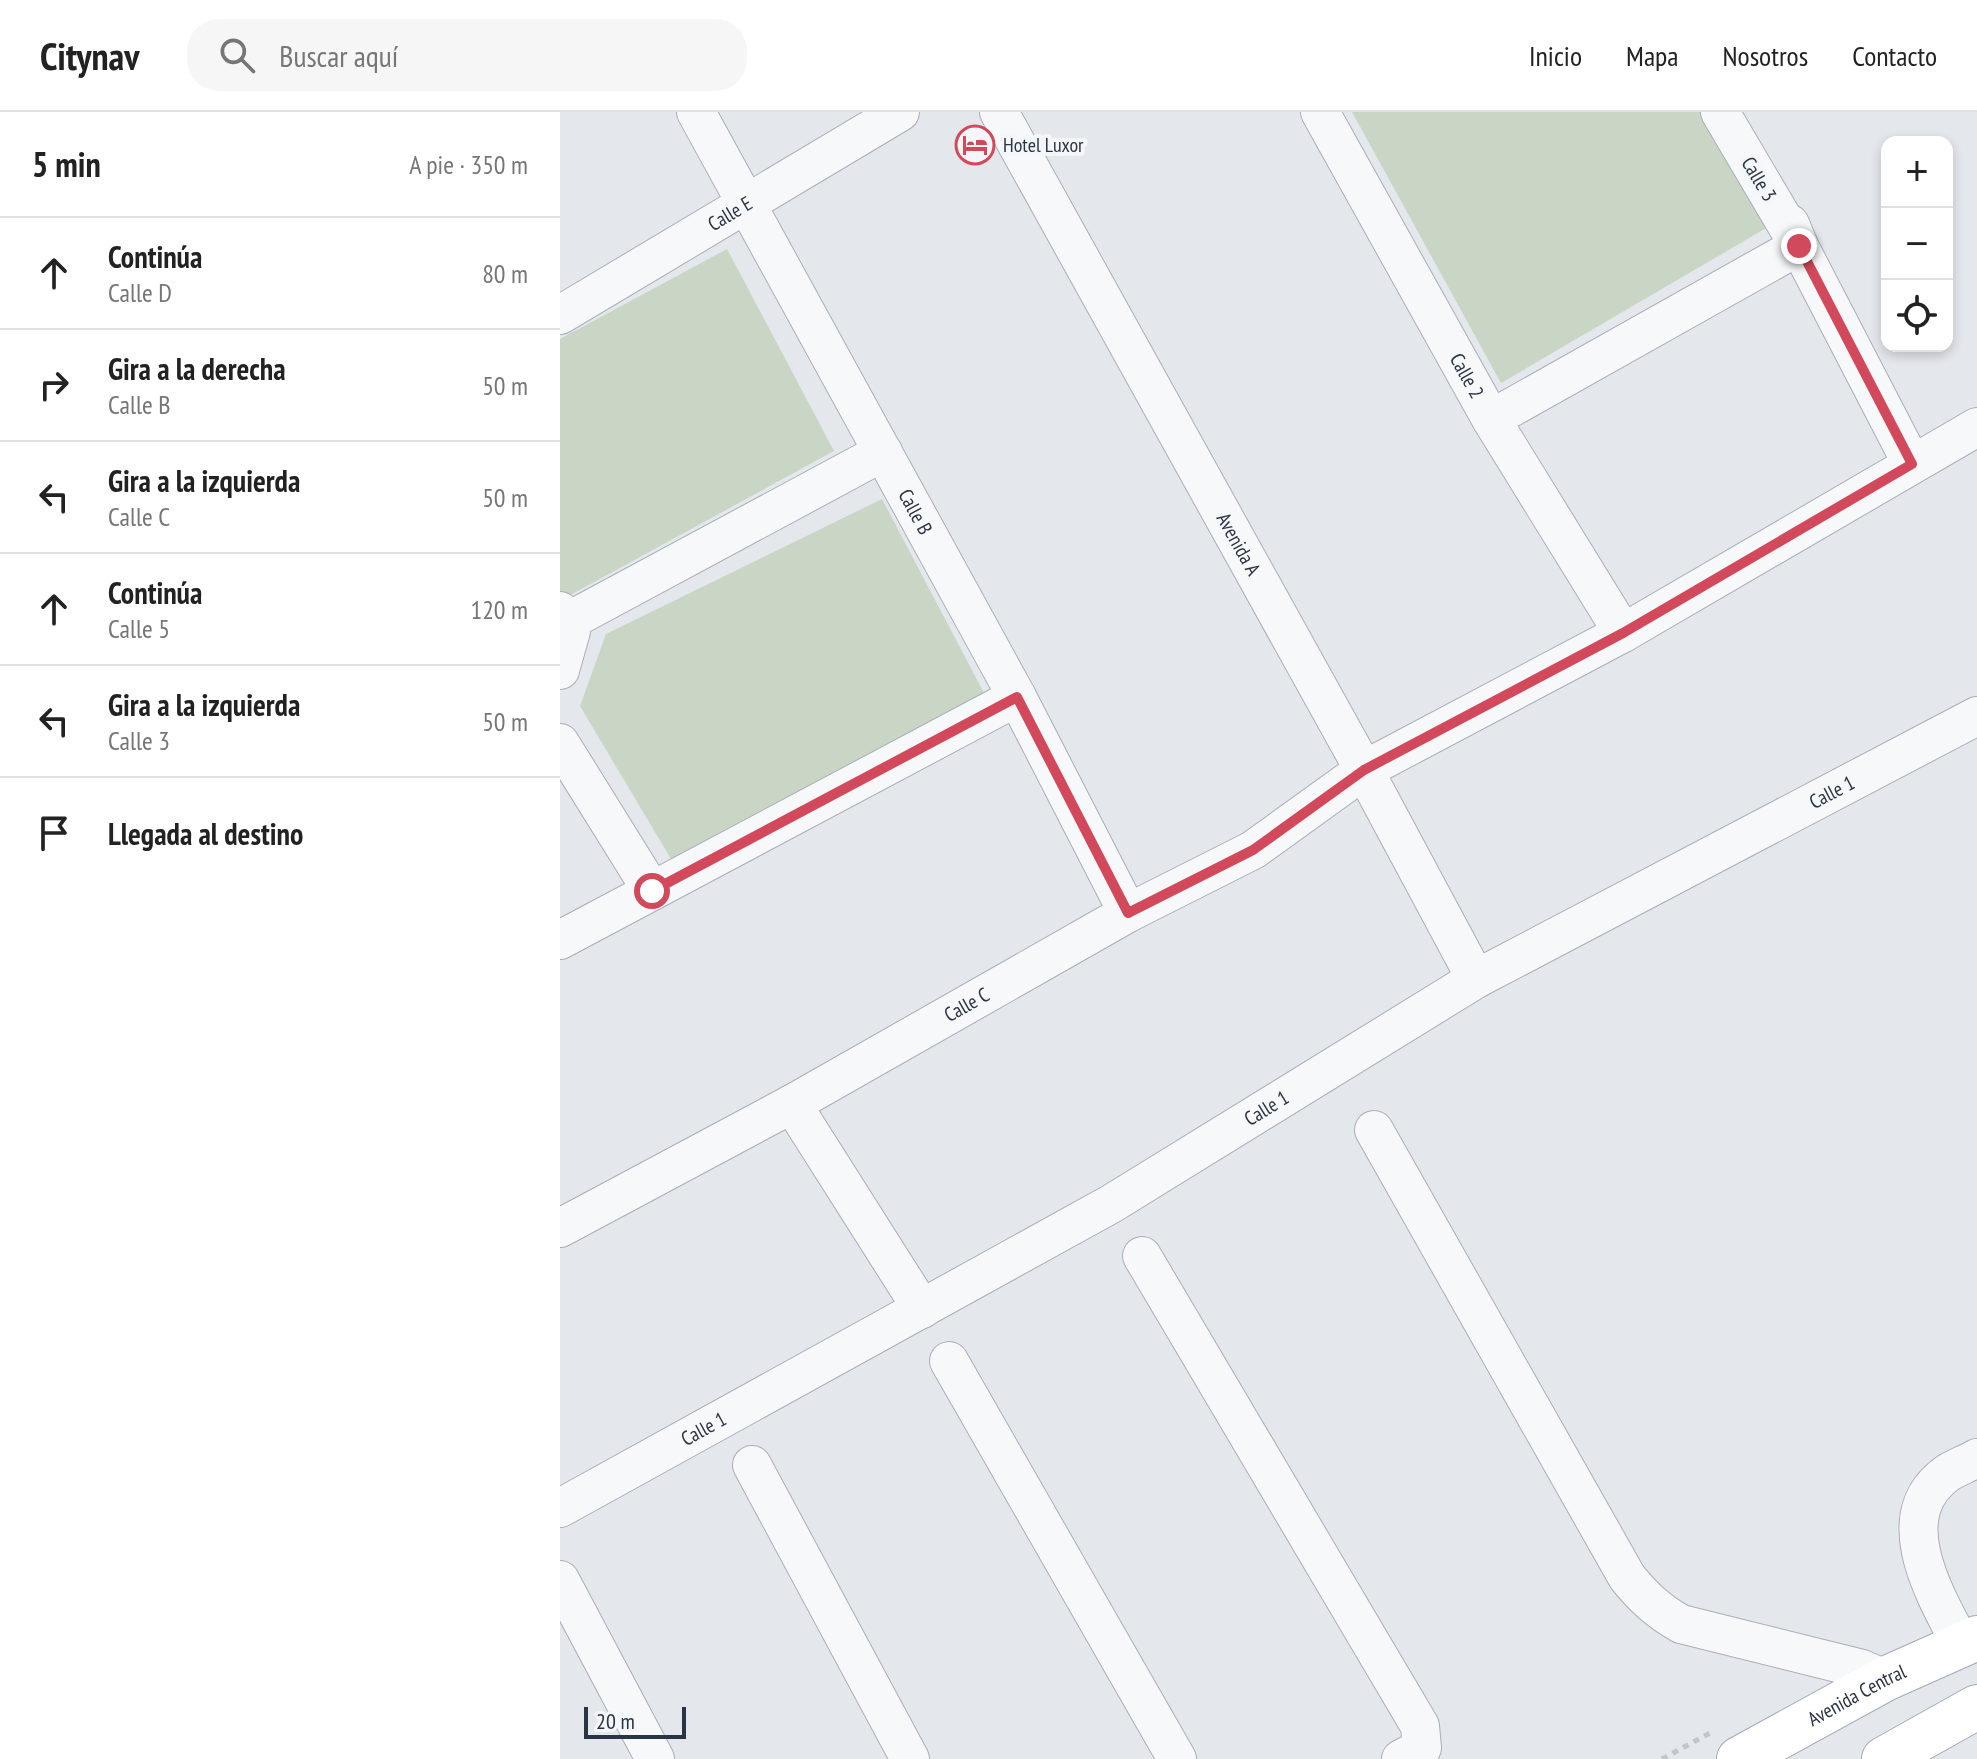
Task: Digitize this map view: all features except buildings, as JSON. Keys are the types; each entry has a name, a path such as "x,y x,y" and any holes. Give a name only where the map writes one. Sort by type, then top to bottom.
{"main road":[{"name":"Avenida Central","path":"1739,1759 1885,1679 1972,1654"},
{"path":"1885,1679 1907,1753 1977,1707"}],"street":[{"name":"Calle B","path":"696,112 1017,697 1128,913"},
{"name":"Calle E","path":"560,315 900,112"},
{"name":"Avenida A","path":"999,112 1364,770 1476,979"},
{"name":"Calle 2","path":"1320,112 1491,419 1623,633"},
{"name":"Calle 3","path":"1720,112 1799,246 1912,464"},
{"name":"Calle 3","path":"1746,112 1799,246"},
{"path":"1491,419 1799,246"},
{"name":"Calle C","path":"560,1228 792,1104 1128,913 1253,850 1364,770 1623,633 1977,427"},
{"path":"560,670 571,631 564,617 883,452"},
{"path":"560,940 1017,697"},
{"name":"Calle 1","path":"560,1508 1111,1204 1476,979 1977,716"},
{"path":"560,743 652,891"},
{"path":"792,1104 922,1309"},
{"path":"1374,1130 1619,1563 1639,1592 1657,1610 1681,1624 1862,1669 1885,1679"},
{"path":"1142,1256 1420,1726 1422,1748 1401,1759"},
{"path":"949,1361 1177,1759"},
{"path":"1972,1654 1930,1584 1917,1538 1923,1502 1947,1473 1977,1458"},
{"path":"752,1465 910,1759"},
{"path":"560,1580 655,1759"}],"green space":[{"path":"1352,112 1732,112 1780,220 1501,383"},
{"path":"727,249 834,451 565,598 560,596 560,339"},
{"path":"882,499 984,693 671,859 580,706 606,634"}],"place":[{"name":"Hotel Luxor","path":"975,145"}],"route":[{"path":"652,891 1017,697 1128,913 1253,850 1364,770 1623,633 1912,464 1799,246"}]}
